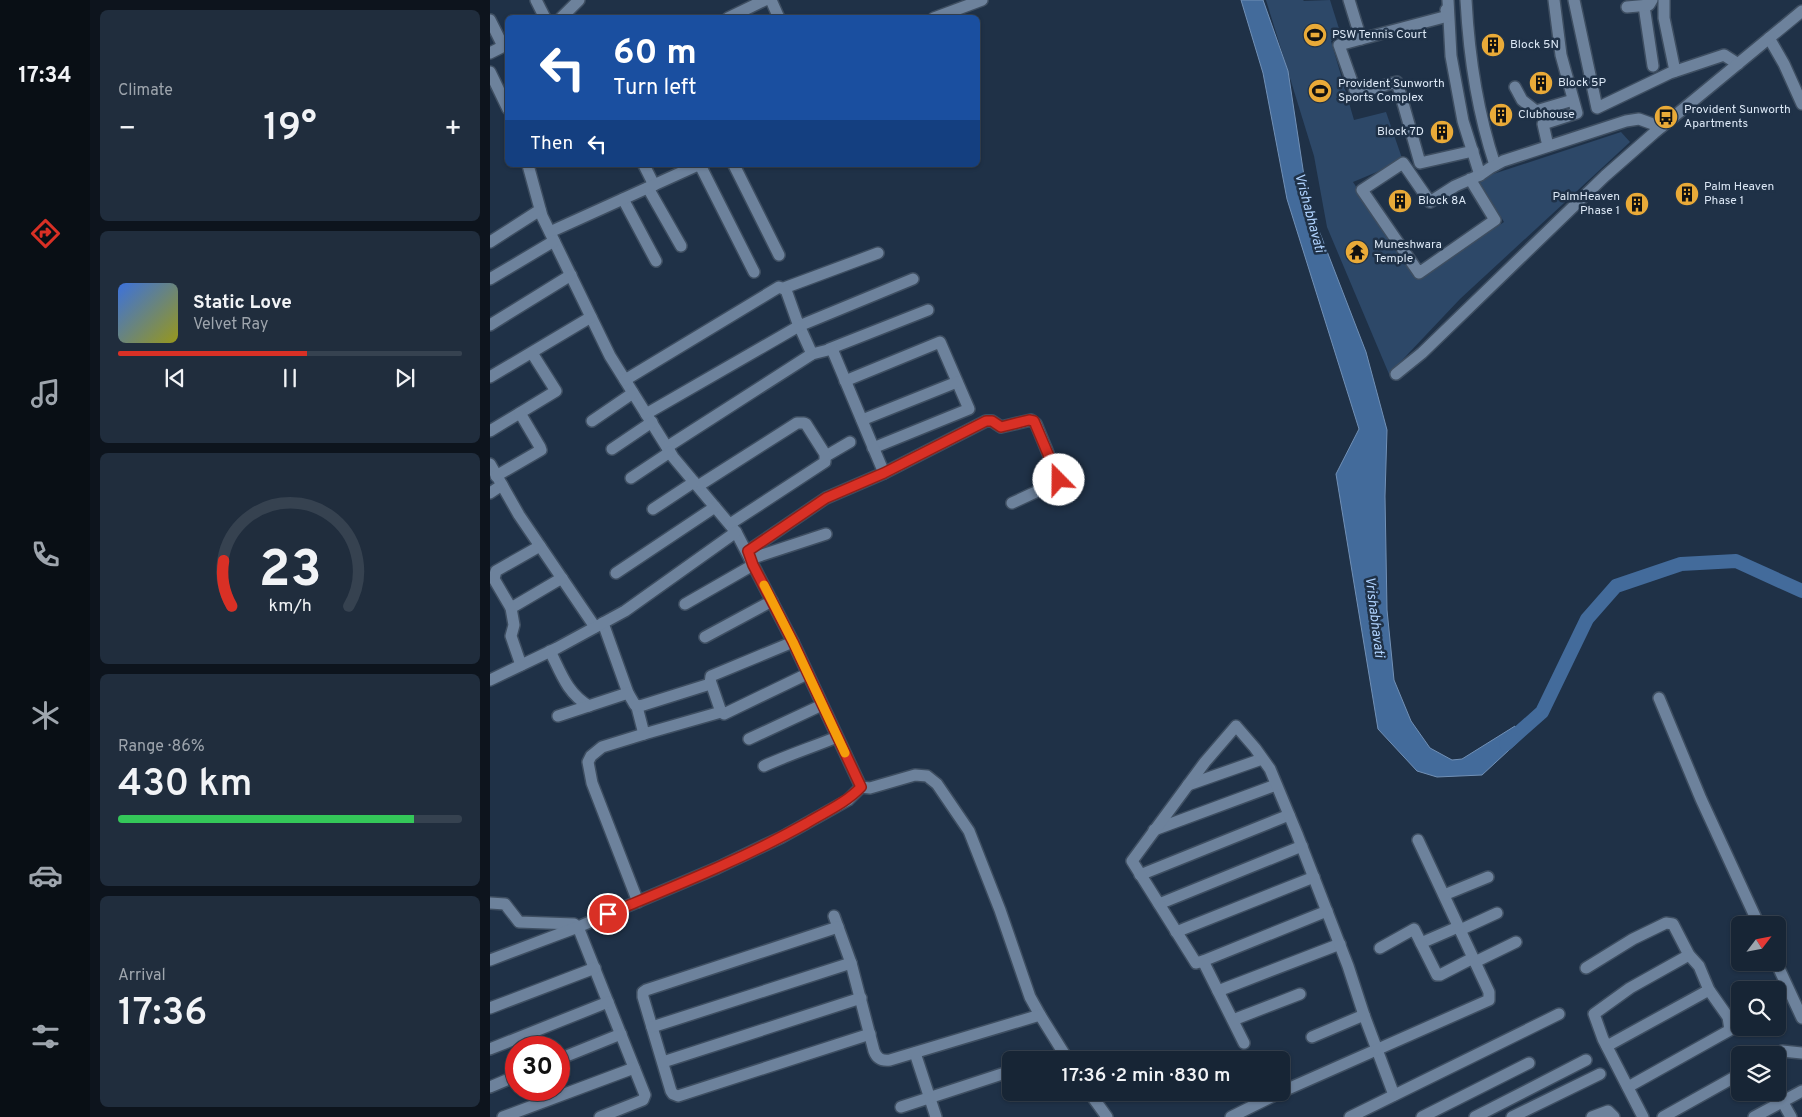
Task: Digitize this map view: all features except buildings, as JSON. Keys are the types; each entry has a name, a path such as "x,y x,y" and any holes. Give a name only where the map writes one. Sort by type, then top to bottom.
{"street":[{"path":"536,0 544,15"},
{"path":"564,15 579,0"},
{"path":"734,15 765,0"},
{"path":"771,0 778,15"},
{"path":"942,15 982,0"},
{"path":"1349,0 1361,39"},
{"path":"1443,0 1448,16"},
{"path":"1448,0 1451,56 1463,121 1473,152 1475,177 1495,220 1419,273 1362,190 1403,163 1430,202 1455,186 1475,177 1496,165 1548,146 1626,121 1639,120 1661,127"},
{"path":"1466,0 1476,96 1496,165"},
{"path":"1548,146 1543,124 1577,113 1561,55 1554,0"},
{"path":"1574,0 1597,108 1675,71 1724,55 1738,64"},
{"path":"1664,0 1664,18 1675,71"},
{"path":"1627,7 1648,3 1653,66"},
{"path":"1396,374 1422,353 1605,176 1661,127 1802,11"},
{"path":"1448,16 1339,45 1356,93 1397,82 1420,163 1473,152"},
{"path":"490,20 505,45 490,53"},
{"path":"1772,36 1791,62 1802,86"},
{"path":"1772,36 1802,104"},
{"path":"490,72 505,102"},
{"path":"1515,88 1522,100 1536,111 1572,100"},
{"path":"529,167 540,210 610,356 669,450 733,528 793,642 861,787"},
{"path":"645,167 651,186 681,246"},
{"path":"490,279 552,237 623,199 694,167"},
{"path":"700,167 754,272"},
{"path":"735,167 779,255"},
{"path":"623,199 656,261"},
{"path":"490,242 540,210"},
{"path":"625,380 779,287 784,288 878,253"},
{"path":"490,325 571,275"},
{"path":"612,449 649,418 799,326 913,279"},
{"path":"784,288 812,354"},
{"path":"631,478 669,450 812,354 928,310"},
{"path":"490,377 591,317"},
{"path":"845,381 940,342 969,409 873,448"},
{"path":"829,349 832,349 884,473"},
{"path":"490,431 556,391 532,353"},
{"path":"862,420 957,382"},
{"path":"592,421 633,393"},
{"path":"490,493 499,481 540,450 520,413"},
{"path":"686,604 750,559 826,498 884,473 986,421 992,421 1001,427 1031,420 1036,424 1059,480 1012,504"},
{"path":"653,509 800,423 806,424 826,456"},
{"path":"490,680 625,611 733,528 822,465 826,456 850,442"},
{"path":"490,464 519,515 562,578 599,625 628,693 637,707 644,734"},
{"path":"616,573 715,507"},
{"path":"750,559 826,534"},
{"path":"521,665 511,636 514,625 511,608 494,579 494,575 496,571 540,546"},
{"path":"511,608 562,578"},
{"path":"705,637 772,601"},
{"path":"721,712 710,683 711,676 793,642"},
{"path":"550,651 570,692 589,706"},
{"path":"638,902 592,783 588,762 590,756 602,747 721,712 726,713 807,674"},
{"path":"637,707 710,683"},
{"path":"558,716 628,693"},
{"path":"1659,698 1701,799 1755,916"},
{"path":"749,739 822,705"},
{"path":"1327,911 1196,963 1132,861 1205,762 1236,726 1270,769 1302,846 1340,944 1394,1095"},
{"path":"764,766 789,754 837,738"},
{"path":"1188,785 1262,758"},
{"path":"861,787 870,788 916,775 927,776 937,784 970,831 1026,986 1040,1015 1062,1051"},
{"path":"1154,830 1276,785"},
{"path":"490,960 578,927 717,868 782,837 848,800 861,787"},
{"path":"1140,875 1289,815"},
{"path":"1290,1088 1489,1000 1489,992 1418,840"},
{"path":"1158,904 1302,846"},
{"path":"1176,932 1314,877"},
{"path":"1444,895 1488,877"},
{"path":"490,903 505,904 519,922 574,924 578,927 645,1095 644,1099 600,1117"},
{"path":"1421,943 1497,913"},
{"path":"870,1034 682,1095 675,1095 671,1091 643,997 644,991 836,921 851,962 876,1056 880,1059 890,1060 1040,1015"},
{"path":"1586,968 1666,922 1672,924 1689,955 1699,966 1709,990 1728,1018 1730,1030 1628,1087"},
{"path":"1380,948 1414,929 1436,974 1439,975 1516,942"},
{"path":"1218,991 1340,944"},
{"path":"1643,1117 1607,1046 1594,1014 1630,988 1689,955"},
{"path":"1203,961 1244,1043"},
{"path":"652,1027 851,962"},
{"path":"490,1008 595,968"},
{"path":"1780,971 1802,1018"},
{"path":"1607,1046 1709,990"},
{"path":"1233,1020 1300,994"},
{"path":"663,1062 861,998"},
{"path":"490,1049 608,1002"},
{"path":"1350,1117 1559,1014"},
{"path":"1312,1037 1364,1015"},
{"path":"570,1055 621,1034"},
{"path":"1786,1051 1802,1053"},
{"path":"915,1053 936,1117"},
{"path":"1475,1117 1586,1060"},
{"path":"1422,1117 1529,1062"},
{"path":"503,1117 634,1068"},
{"path":"901,1107 1002,1074"},
{"path":"1512,1117 1600,1074"},
{"path":"1663,1117 1731,1079"},
{"path":"490,1087 505,1081"},
{"path":"1786,1099 1802,1090"},
{"path":"1095,1101 1107,1117"},
{"path":"1230,1117 1263,1101"},
{"path":"1754,1117 1782,1101 1791,1117"},
{"path":"1592,1117 1608,1111 1614,1117"}],"shaded area":[{"path":"1266,0 1330,0 1341,35 1331,41 1354,120 1386,112 1403,161 1353,182 1418,279 1504,222 1478,179 1621,132 1630,142 1460,299 1389,374 1327,227 1314,156"}],"water":[{"path":"1241,0 1263,0 1288,71 1306,189 1318,228 1366,352 1387,430 1385,496 1387,610 1394,680 1411,721 1430,748 1452,760 1462,759 1515,726 1522,738 1482,775 1437,777 1417,771 1378,729 1336,474 1359,429 1287,199 1263,73"}],"waterway":[{"name":"Vrishabhavati","path":"1506,744 1542,712 1587,619 1616,586 1681,564 1736,561 1802,591"}],"slow traffic":[{"path":"764,585 845,753"}],"place":[{"name":"PSW Tennis Court","path":"1315,35"},
{"name":"Block 5N","path":"1493,45"},
{"name":"Block 5P","path":"1541,83"},
{"name":"Provident Sunworth Sports Complex","path":"1320,91"},
{"name":"Clubhouse","path":"1501,115"},
{"name":"Provident Sunworth Apartments","path":"1666,117"},
{"name":"Block 7D","path":"1442,132"},
{"name":"Palm Heaven Phase 1","path":"1687,194"},
{"name":"Block 8A","path":"1400,201"},
{"name":"PalmHeaven Phase 1","path":"1637,204"},
{"name":"Muneshwara Temple","path":"1357,252"}],"route":[{"path":"608,914 717,868 782,837 848,800 861,787 793,642 753,565 748,551 826,498 884,473 989,420 1001,427 1029,420 1034,421 1059,480"}]}
